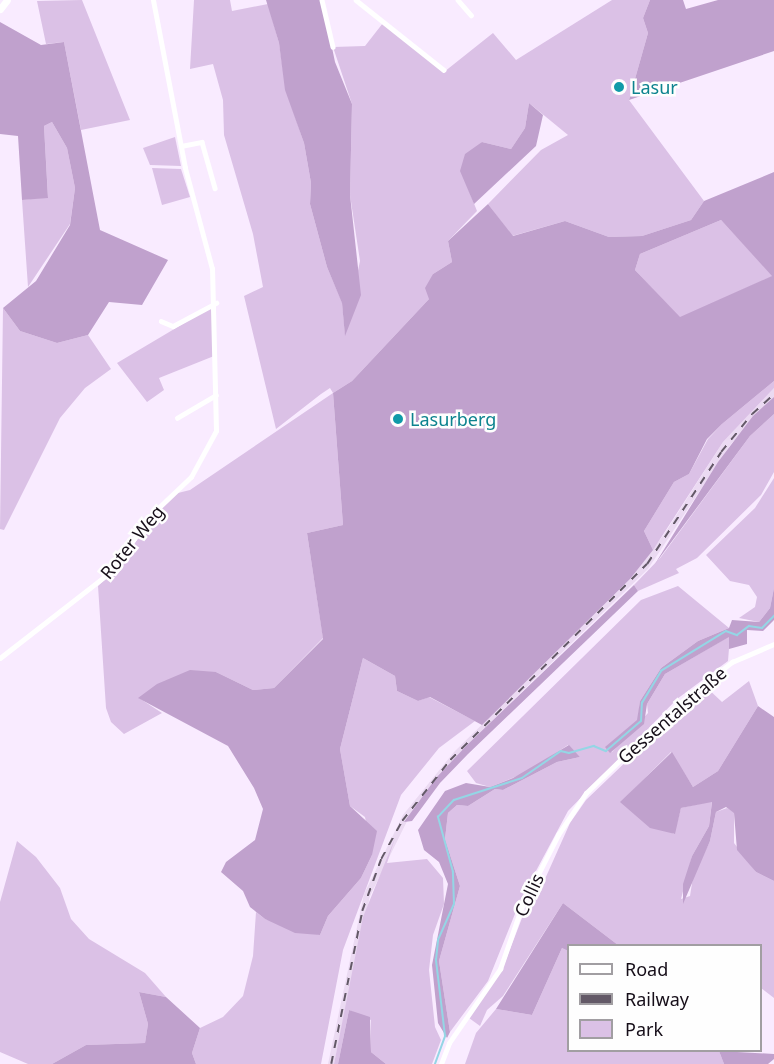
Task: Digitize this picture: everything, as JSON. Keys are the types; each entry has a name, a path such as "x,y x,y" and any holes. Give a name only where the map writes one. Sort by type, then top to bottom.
{"main road":[{"path":"0,9 7,0"}],"street":[{"name":"Roter Weg","path":"0,658 96,585 134,543 153,513 191,477 216,431 216,303 212,269 181,146 153,0"},
{"path":"322,0 333,47"},
{"path":"356,0 444,70"},
{"path":"458,0 471,15"},
{"path":"181,146 202,142 215,188"},
{"path":"160,321 173,326 216,303"},
{"path":"177,418 216,395"},
{"name":"Gessentalstraße","path":"604,774 675,707 732,662 774,644"},
{"name":"Collis","path":"441,1064 449,1043 500,969 522,906 558,834 571,813 604,774"}],"shaded area":[{"path":"266,0 322,0 335,62 352,104 350,195 361,295 345,336 342,303 327,267 310,204 311,183 304,143 285,90 279,43"},
{"path":"650,0 683,0 686,9 718,0 774,0 774,51 629,100 648,33 643,18"},
{"path":"0,22 41,45 64,42 100,230 168,260 142,305 109,302 88,335 57,343 20,331 3,308 36,281 70,225 75,188 67,148 52,122 44,126 48,198 22,200 18,136 0,134"},
{"path":"529,103 543,115 536,146 474,204 460,171 465,154 482,142 511,149 525,128"},
{"path":"774,172 774,381 707,439 689,474 674,482 644,531 653,550 630,579 482,725 430,697 418,701 397,691 395,676 363,658 340,749 350,806 377,831 372,855 361,878 328,916 320,935 295,933 265,919 250,907 243,891 221,872 226,862 255,840 263,809 254,788 228,746 138,698 157,684 190,670 216,672 253,690 274,688 323,639 307,533 343,525 333,393 352,381 429,299 425,288 433,274 452,262 448,241 488,204 513,236 565,221 609,237 642,236 691,220 704,201","holes":["721,220 772,276 680,317 635,270 640,254"]},
{"path":"774,388 774,397 731,444 648,569 468,744 414,807 370,896 334,1064 328,1064 364,894 403,815 454,752 630,579 665,533 723,442"},
{"path":"774,397 774,414 750,436 655,564 718,462 753,416"},
{"path":"634,585 638,591 468,754 440,783 412,821 404,822 436,778 468,744"},
{"path":"774,588 774,620 763,631 747,630 747,644 729,649 729,637 665,674 647,704 644,724 610,753 605,747 637,720 640,701 661,668 698,641 729,628 732,620 759,622 770,608"},
{"path":"758,706 774,717 774,881 756,872 737,850 734,813 726,807 716,812 710,841 683,904 683,884 692,856 709,826 712,802 681,808 675,834 650,828 620,802 672,752 693,787 718,771"},
{"path":"569,745 580,757 557,762 503,790 495,789 468,806 457,805 448,813 445,839 460,886 439,961 450,1032 447,1038 438,1023 432,965 448,884 439,862 424,850 418,830 445,791 466,783 490,787 513,778"},
{"path":"563,903 617,944 567,944 567,950 562,948 532,1015 496,1009"},
{"path":"139,992 166,997 200,1028 192,1053 196,1064 52,1064 86,1045 145,1043 148,1024"},
{"path":"349,1010 370,1017 371,1052 386,1064 338,1064"},
{"path":"719,1052 774,1054 774,1059 768,1064 724,1064"}],"green space":[{"path":"82,0 130,120 81,130 64,42 46,44 37,1"},
{"path":"194,0 230,0 232,11 268,4 279,43 286,90 304,143 311,183 310,204 327,267 342,302 345,334 360,261 350,195 352,104 333,47 365,46 383,23 444,72 493,33 516,60 612,0 650,0 643,18 648,33 629,100 704,201 691,220 642,236 609,237 565,221 512,236 488,204 541,150 568,135 529,103 525,128 511,149 482,142 461,171 477,211 448,241 452,262 433,274 429,299 352,381 333,393 330,388 276,429 244,296 263,287 253,234 224,135 223,100 213,64 190,69"},
{"path":"52,122 67,148 75,188 70,224 28,287 22,200 48,197 44,126"},
{"path":"175,137 181,166 150,165 143,148"},
{"path":"152,168 181,169 190,197 162,205"},
{"path":"721,220 773,276 680,318 635,270 640,254"},
{"path":"213,306 214,356 159,378 164,390 147,402 117,363"},
{"path":"3,308 20,331 57,343 88,335 111,369 85,388 60,418 4,530 0,529"},
{"path":"774,381 774,388 723,442 653,550 644,531 674,482 689,474 708,439 722,424"},
{"path":"333,393 343,525 307,533 323,638 274,688 253,690 216,672 139,698 162,713 124,734 111,722 106,708 98,586 120,565 155,513 174,494 190,490"},
{"path":"774,414 774,472 761,495 697,558 676,569 679,573 638,591 634,585 661,557 750,436"},
{"path":"774,478 774,588 770,608 759,622 739,618 755,607 757,597 749,585 730,581 706,555 755,508"},
{"path":"678,586 729,628 698,641 661,668 640,701 638,720 606,747 612,752 648,713 647,704 665,674 730,636 728,661 677,699 568,811 521,899 488,981 450,1032 439,961 460,886 445,839 448,813 457,805 468,806 495,789 503,790 557,762 580,757 568,745 527,772 490,787 476,783 467,771 641,600"},
{"path":"363,658 395,676 397,691 418,701 429,697 475,721 439,748 401,795 343,950 321,1064 196,1064 192,1053 200,1028 223,1017 243,996 253,956 256,912 265,919 320,935 328,916 361,878 372,855 365,817 350,806 340,749"},
{"path":"749,681 758,706 718,771 693,787 671,752 621,802 674,834 681,808 712,801 709,826 692,856 681,899 690,896 693,877 710,841 716,812 727,808 734,812 734,843 756,872 774,881 774,998 762,989 762,944 617,944 563,903 503,996 487,1010 480,1026 469,1018 502,970 527,905 545,879 570,823 586,800 705,686 722,702"},
{"path":"395,838 387,863 427,859 443,878 444,904 433,935 429,970 435,1027 441,1040 432,1064 386,1064 371,1052 371,1020 349,1010 338,1064 334,1064 363,917"},
{"path":"17,841 36,857 60,888 71,919 89,939 145,973 166,997 139,992 148,1024 145,1043 86,1045 52,1064 28,1064 0,1052 0,902"},
{"path":"562,948 567,950 567,1052 719,1052 724,1064 465,1064 476,1033 496,1009 532,1015"}],"waterway":[{"path":"435,1064 445,1036 436,960 438,940 454,904 453,872 438,817 454,800 522,778 561,751 569,753 594,746 606,751 641,721 642,703 661,671 726,631 737,635 749,626 762,628 774,616"}],"railway":[{"path":"331,1064 362,911 381,859 402,821 450,760 647,564 721,452 752,414 774,394"}],"place":[{"name":"Lasur","path":"619,87"},
{"name":"Lasurberg","path":"398,419"}]}
